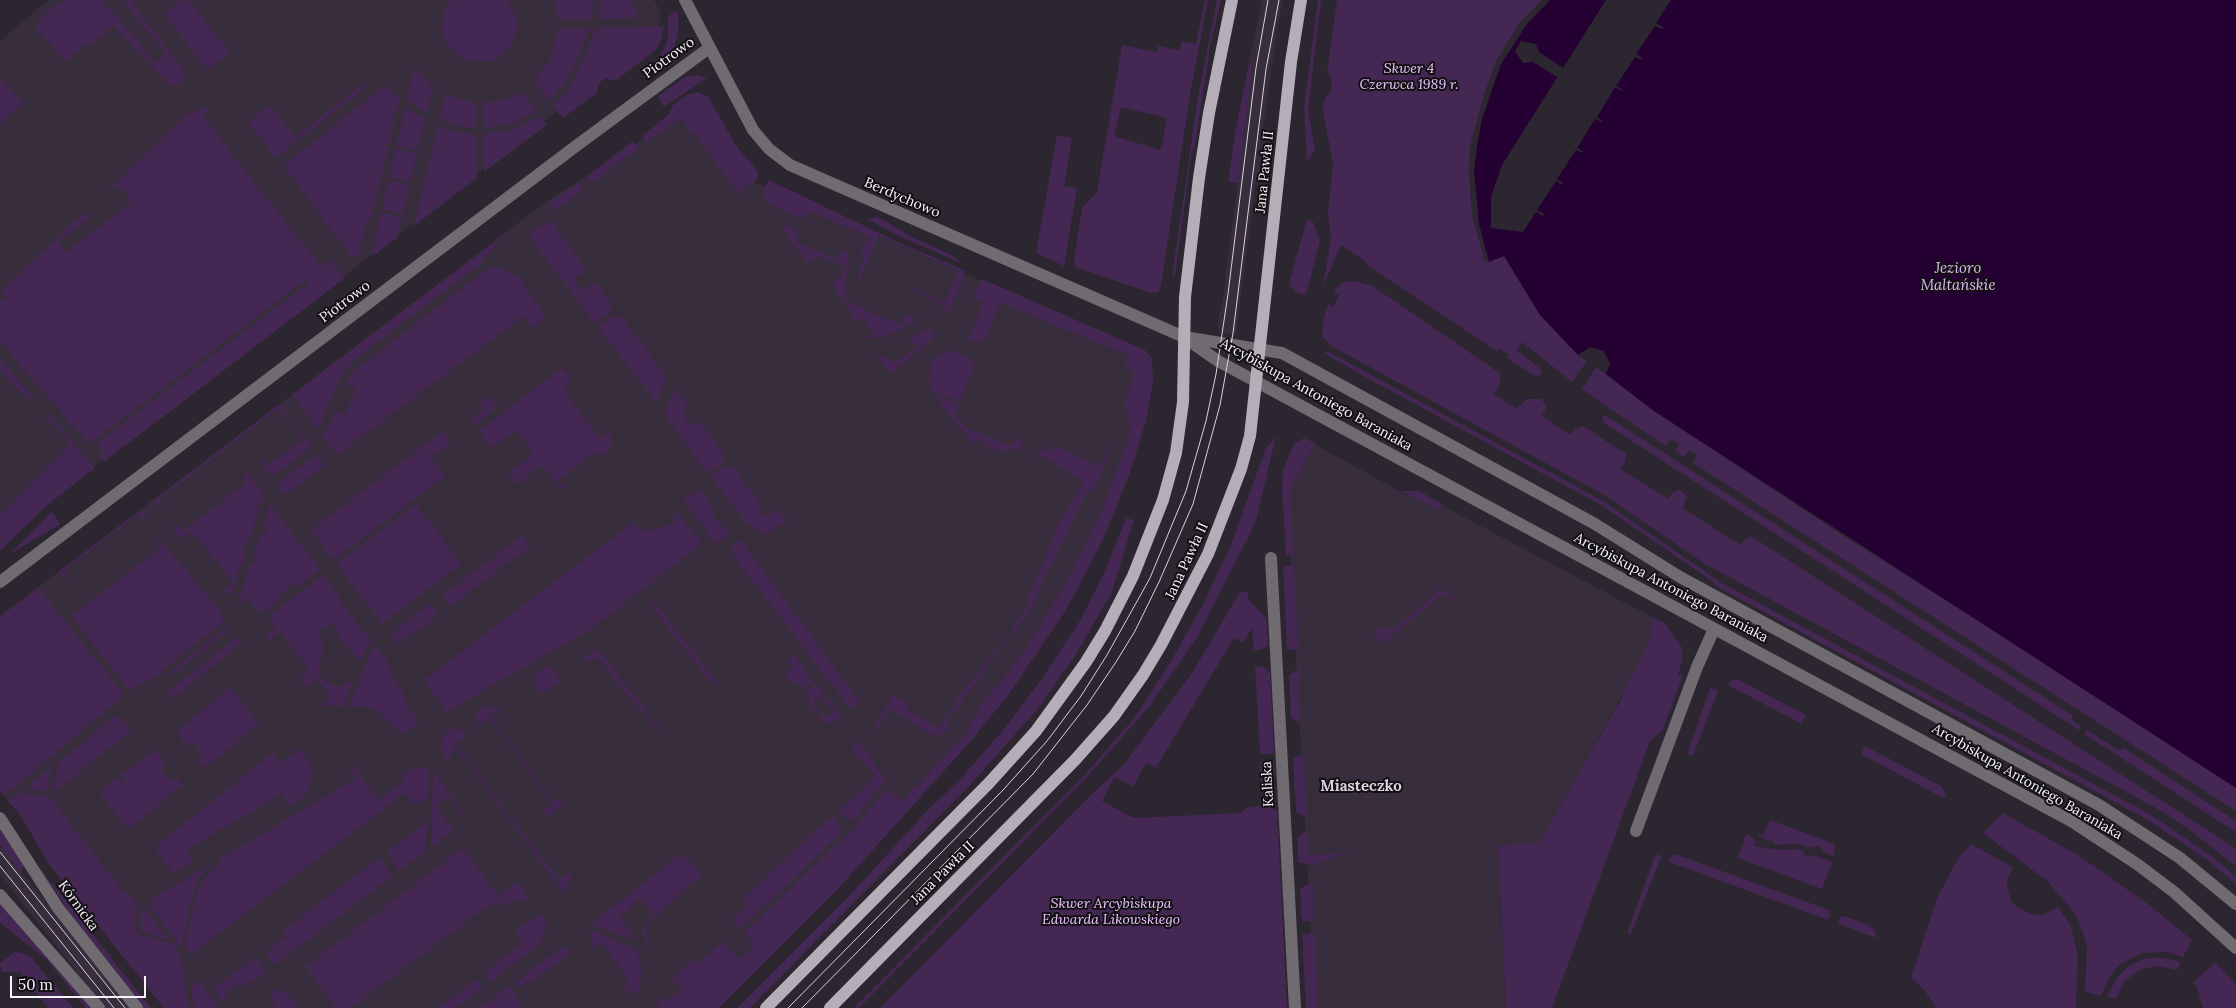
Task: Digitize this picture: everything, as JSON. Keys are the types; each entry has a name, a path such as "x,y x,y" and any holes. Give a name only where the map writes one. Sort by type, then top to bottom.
{"main road":[{"path":"766,1008 1015,755 1057,703 1086,662 1105,631 1132,576 1163,500 1176,453 1180,426 1185,297 1204,146 1232,0"},
{"name":"Jana Pawła II","path":"830,1008 1075,760 1114,716 1143,675 1191,590 1226,511 1242,469 1250,436 1258,348 1301,0"}],"street":[{"name":"Berdychowo","path":"685,0 753,130 769,150 790,165 1184,337"},
{"name":"Piotrowo","path":"0,582 554,162 709,48"},
{"name":"Arcybiskupa Antoniego Baraniaka","path":"1184,337 1229,346 1258,348 1282,353 1290,357 1595,524 1680,577 2099,805 2180,858 2236,904"},
{"name":"Arcybiskupa Antoniego Baraniaka","path":"1184,337 1218,361 1256,382 2086,830 2137,864 2174,892 2236,948"},
{"name":"Kaliska","path":"1271,558 1296,1008"},
{"path":"1636,831 1697,668 1714,629"},
{"name":"Kórnicka","path":"0,818 58,908 137,1008"},
{"path":"0,895 99,1008"}],"shaded area":[{"path":"48,0 654,0 661,13 657,34 242,355 0,537 0,41"},
{"path":"1262,0 1283,0 1262,136 1265,142 1262,146 1258,183 1255,186 1236,335 1219,331 1218,320 1222,304 1253,64 1249,63"},
{"path":"697,105 754,182 1145,352 1128,443 1101,517 1053,610 966,736 708,1008 174,1008 0,791 0,616 547,201"},
{"path":"1314,444 1407,495 1417,492 1663,623 1539,844 1498,846 1506,1008 1315,1008 1287,492"},
{"path":"0,845 130,1008 106,1008 58,948 0,874"}],"green space":[{"path":"66,0 103,0 155,63 166,54 122,0 130,0 184,71 182,82 178,86 170,85 113,25 90,46 87,43 66,62 35,27 47,12"},
{"path":"182,0 189,0 230,53 207,70 164,14"},
{"path":"451,0 507,0 515,14 517,23 517,32 509,48 495,60 486,62 468,61 453,52 443,37 441,28 445,10"},
{"path":"554,0 594,0 592,19 558,20"},
{"path":"600,0 632,0 638,14 633,18 598,19"},
{"path":"1205,0 1208,0 1190,95 1161,285 1158,292 1151,293 1075,267 1074,260 1082,208 1097,192 1122,45 1157,52 1158,46 1180,50 1181,41 1196,44","holes":["1121,107 1167,118 1161,150 1114,136"]},
{"path":"1217,0 1221,0 1211,42 1194,150 1192,150 1175,276 1172,276 1198,97"},
{"path":"1318,0 1321,0 1308,109 1315,151 1307,161 1304,109"},
{"name":"Skwer 4 Czerwca 1989 r.","path":"1337,0 1542,0 1522,20 1496,61 1481,104 1470,147 1469,172 1472,215 1485,262 1504,256 1540,315 1578,355 1587,361 1572,382 1522,342 1517,350 1543,371 1540,376 1533,375 1507,358 1509,355 1500,349 1498,352 1370,267 1362,259 1341,245 1323,287 1331,238 1328,214 1333,164 1323,110 1324,100 1331,90 1332,78 1327,72"},
{"path":"677,10 679,20 677,39 667,64 660,55 665,47 668,35 668,18"},
{"path":"664,26 661,40 656,50 615,81 606,78 599,83 597,93 563,118 553,105 568,89 579,69 596,28"},
{"path":"590,28 574,67 563,85 549,101 534,81 551,58 558,29"},
{"path":"1249,63 1253,63 1238,183 1228,182 1236,127"},
{"path":"414,67 433,87 426,113 407,99"},
{"path":"698,75 707,78 664,107 657,97 686,76"},
{"path":"0,79 23,103 0,125"},
{"path":"364,83 367,86 278,156 274,156 248,122 270,105 295,137"},
{"path":"384,86 388,87 400,100 397,111 393,110 392,114 396,116 394,127 389,126 388,130 392,131 390,143 385,142 384,146 389,147 386,159 381,158 380,162 385,163 382,175 378,174 377,178 381,179 379,191 374,190 373,194 378,195 375,207 370,206 369,210 374,211 372,219 367,218 360,249 364,251 353,258 283,166"},
{"path":"521,92 536,111 511,124 484,128 483,103 503,100"},
{"path":"698,92 708,97 737,147 759,173 756,180 738,194 695,134 693,135 681,118 647,142 642,136 670,113 672,106 687,95"},
{"path":"445,95 476,103 476,128 457,126 439,120"},
{"path":"406,106 425,119 417,150 396,145"},
{"path":"203,108 210,109 203,115 321,267 331,259 345,278 104,462 98,455 103,451 97,443 309,283 306,279 89,444 0,342 0,302 6,297 1,291 85,212 90,217 58,242 66,252 132,202 125,191 123,192 117,186 109,192 108,190 188,114"},
{"path":"540,116 547,125 484,172 484,134 514,129"},
{"path":"438,126 456,132 476,134 477,178 414,226"},
{"path":"1057,135 1072,138 1064,186 1077,188 1064,266 1036,253"},
{"path":"633,141 639,148 592,183 587,176"},
{"path":"396,149 417,154 410,182 389,177"},
{"path":"388,180 409,186 403,214 382,209"},
{"path":"769,180 898,242 964,270 964,278 951,307 947,311 936,315 946,306 913,291 914,289 945,302 959,271 879,236 860,279 857,278 863,261 861,246 871,238 812,212 802,219 774,207 763,197 763,189"},
{"path":"578,183 583,190 555,211 547,201 556,199"},
{"path":"381,213 402,217 397,238 373,256 372,253"},
{"path":"878,217 916,239 954,256 961,263 901,237 867,219"},
{"path":"1307,219 1313,222 1320,241 1306,295 1295,292 1289,284"},
{"path":"548,221 551,222 587,270 574,279 583,291 595,282 612,304 609,313 595,324 528,235"},
{"path":"784,225 797,230 798,243 840,261 839,249 845,251 850,263 845,281 846,301 903,326 903,313 914,318 916,322 885,337 871,338 862,336 876,334 865,320 850,320 854,316 832,285 847,268 819,256 807,263 782,228"},
{"path":"506,233 479,265 353,361 339,381 318,430 292,395"},
{"path":"490,267 503,269 518,277 543,313 543,320 533,328 523,316 337,455 323,437 335,411 345,415 356,389 346,384 354,371"},
{"path":"982,279 1145,350 1152,359 1153,383 1146,421 1131,470 1102,542 1066,610 1009,694 970,742 838,889 719,1008 655,1008 660,1000 653,996 669,1000 684,986 670,980 693,960 699,963 723,941 740,959 755,945 744,933 855,827 894,779 887,790 904,801 913,787 915,788 942,759 965,733 982,704 1015,664 1036,633 1074,568 1102,510 1129,437 1130,422 1124,407 1134,372 1125,368 1128,355 1000,303 984,341 977,343 968,340 983,302 973,297"},
{"path":"1353,281 1371,285 1500,373 1500,384 1494,394 1517,409 1526,399 1541,399 1547,406 1542,416 1570,435 1574,429 1583,426 1626,454 1625,462 1621,469 1668,499 1672,493 1679,489 1687,496 1683,508 1740,545 1751,536 2226,842 2236,849 2236,866 2187,828 2156,808 1705,564 1606,496 1333,347 1322,336 1324,317 1328,304 1333,307 1339,295 1334,292 1336,288 1344,282"},
{"path":"612,316 618,318 621,316 667,378 657,401 654,400 598,327"},
{"path":"927,329 933,331 933,339 895,369 894,373 890,372 877,357 880,355 893,362 919,347 908,340"},
{"path":"950,350 971,359 975,363 960,401 931,390 929,384 929,373 933,361 943,352"},
{"path":"1327,351 1603,501 1720,582 2151,815 2213,857 2236,877 2236,885 2209,861 2148,820 1714,585 1715,583 1601,505 1367,378 1324,353"},
{"path":"0,359 32,396 28,399 0,371"},
{"path":"1596,367 1654,411 1839,533 2236,783 2236,811 1693,463 1697,455 1689,450 1684,457 1675,451 1679,444 1671,439 1666,446 1609,408 1582,389"},
{"path":"562,368 572,381 563,389 600,438 610,431 612,444 604,456 595,452 558,481 566,486 561,489 542,465 516,485 508,474 534,454 516,430 491,448 479,431"},
{"path":"675,388 688,406 684,413 686,421 693,425 701,423 724,454 723,463 708,473 666,417 666,411"},
{"path":"933,394 959,404 955,414 965,427 1012,446 1016,438 1025,443 1018,451 1009,448 1008,453 996,448 991,452 981,439 974,445"},
{"path":"489,396 498,407 474,425 470,419 483,409 479,403"},
{"path":"280,404 291,420 289,421 279,408 159,499 164,507 158,507 153,501"},
{"path":"48,414 95,468 46,506 0,551 0,515 69,445 66,439 45,417"},
{"path":"1605,415 2072,715 2073,721 2081,726 2079,730 1604,423 1602,418"},
{"path":"295,425 312,447 272,477 262,465 262,461 264,458 269,465 303,440 293,426"},
{"path":"443,431 451,442 431,457 445,476 333,560 311,530"},
{"path":"1276,436 1257,517 1250,534 1196,639 1149,707 1086,778 859,1008 854,1008 1091,768 1135,717 1171,661 1202,606 1230,547 1266,448"},
{"path":"1304,438 1315,443 1290,491 1293,554 1286,555 1282,491 1283,469 1294,444"},
{"path":"1109,444 1112,444 1095,489 1087,492 1037,593 1038,597 1014,634 1011,631 1030,601 1026,599 1043,564 1057,526 1084,482 1042,456 1039,460 1036,458 1043,448 1048,452 1051,445 1101,466"},
{"path":"317,454 325,465 285,495 277,484"},
{"path":"726,466 734,467 760,503 761,511 766,517 777,509 787,521 768,533 763,534 754,529 743,519 711,477"},
{"path":"249,474 264,495 262,503 258,502 256,507 260,508 248,544 244,543 242,548 246,550 230,598 224,591 234,582 191,531 180,538 173,531 173,528 177,524 183,531 247,482 242,475"},
{"path":"696,491 703,493 713,506 711,508 715,518 730,534 717,544 683,500"},
{"path":"1401,491 1419,491 1442,504 1441,511"},
{"path":"270,504 320,570 297,587 293,584 278,596 280,599 261,614 247,598 237,605 251,562 255,563 257,558 253,557 261,533 265,534 267,529 263,527"},
{"path":"416,504 461,564 382,624 336,564"},
{"path":"142,509 146,515 145,522 138,514 64,571 70,579 63,578 58,572"},
{"path":"52,511 60,524 10,554"},
{"path":"676,511 702,544 591,629 446,712 424,680 634,522 642,532 673,524"},
{"path":"1126,518 1134,520 1112,592 1075,656 1036,711 970,785 750,1008 737,1008 848,897 926,812 962,777 1004,729 1043,677 1081,619 1103,575"},
{"path":"522,536 530,546 451,606 443,595"},
{"path":"159,539 222,613 223,622 148,682 145,680 130,691 71,616 160,548 154,540"},
{"path":"740,539 861,703 853,708 848,706 733,555 731,548"},
{"path":"1294,565 1299,651 1287,649 1283,566"},
{"path":"323,575 342,600 340,602 373,642 366,648 361,662 341,641 335,624 318,629 323,647 318,676 336,687 353,681 344,707 320,705 330,697 317,679 305,687 299,679 310,670 280,632 269,640 265,635 276,627 269,616"},
{"path":"1434,586 1456,597 1454,600 1443,594 1383,643 1374,639 1376,629 1385,627 1391,631 1438,592 1434,589"},
{"path":"38,588 125,695 4,796 0,791 0,616"},
{"name":"Skwer Arcybiskupa Edwarda Likowskiego","path":"1240,592 1247,592 1249,600 1266,618 1268,645 1261,650 1254,650 1252,628 1243,643 1234,638 1156,768 1146,763 1133,787 1115,777 1102,801 1133,818 1241,813 1246,807 1268,806 1277,811 1287,1008 880,1008 1125,763 1192,673"},
{"path":"654,602 718,683 714,686 650,605"},
{"path":"430,604 438,615 398,645 390,635"},
{"path":"1655,618 1664,623 1683,649 1681,657 1683,659 1678,674 1683,676 1663,729 1650,741 1552,1008 1506,1008 1498,846 1539,843 1623,696 1621,695 1641,660 1651,636 1650,626"},
{"path":"226,627 228,630 171,676 169,673"},
{"path":"238,636 243,642 172,699 167,693"},
{"path":"1007,637 1009,638 948,720 949,729 941,736 932,735 890,709 877,730 873,728 893,695 907,704 905,708 939,729 960,695"},
{"path":"377,647 392,667 389,670 406,697 403,699 419,723 403,733 396,729 375,709 365,706 349,707 370,653"},
{"path":"597,648 661,729 658,731 643,711 641,712 597,657 588,663 584,658"},
{"path":"794,655 814,681 804,689 798,682 795,685 785,672 792,666 788,660"},
{"path":"549,665 561,680 541,695 533,680 539,671"},
{"path":"1255,666 1264,667 1270,672 1274,754 1260,754"},
{"path":"1300,667 1300,681 1298,682 1300,723 1291,718 1289,675"},
{"path":"1732,680 1739,680 1806,715 1802,724 1728,685"},
{"path":"816,684 842,718 830,723 824,722 818,715 821,712 826,718 833,712 820,696 813,701 818,709 815,711 807,701 810,698 806,692"},
{"path":"230,687 259,724 204,768 198,760 203,756 192,742 186,746 176,733"},
{"path":"1710,688 1718,691 1693,756 1687,754"},
{"path":"487,705 499,708 501,714 488,713 553,800 567,801 547,817 543,811 552,803 489,719 478,726 476,717 478,712"},
{"path":"118,716 132,730 53,793 58,763 114,717"},
{"path":"453,727 463,731 466,735 455,743 559,880 571,872 572,875 565,894 454,746 447,761 441,749 441,743 445,732"},
{"path":"2087,730 2118,750 2124,748 2236,821 2236,832 2084,734"},
{"path":"859,741 886,780 853,821 850,817 847,819 839,810 876,776 851,749"},
{"path":"1865,746 1941,786 1947,796 1943,798 1861,754"},
{"path":"300,748 310,764 312,778 307,792 301,798 289,806 282,794 186,850 193,862 174,873 154,848 273,753 281,763"},
{"path":"155,750 166,763 160,768 172,782 177,777 183,785 128,829 99,793 116,778 121,783 125,779 121,775"},
{"path":"1304,754 1307,816 1297,813 1296,810 1293,758"},
{"path":"1274,761 1275,774 1261,785 1260,762"},
{"path":"353,766 379,800 406,779 403,774 415,768 428,768 427,798 414,805 404,793 192,954 185,946 196,895 203,880 220,863 218,860 356,778 349,769"},
{"path":"51,767 48,792 26,788"},
{"path":"433,770 465,813 463,815 448,796 435,806 454,830 431,848"},
{"path":"19,792 51,798 122,890 136,902 135,929 138,934 172,944 182,958 188,1008 164,1008 48,863 21,816 8,801"},
{"path":"2003,813 2078,855 2148,904 2192,940 2183,957 2167,952 2141,953 2118,966 2108,980 2101,996 2085,992 2087,946 2073,911 2047,881 1983,833"},
{"path":"832,816 842,832 740,929 732,920 748,905 742,899"},
{"path":"1770,820 1835,844 1834,856 1822,852 1820,846 1811,848 1798,844 1773,844 1773,841 1766,840 1756,833 1763,835"},
{"path":"427,822 426,851 399,871 387,852"},
{"path":"0,829 24,866 21,872 0,845"},
{"path":"1307,830 1308,855 1349,853 1349,855 1338,856 1314,865 1298,862 1298,837"},
{"path":"1746,834 1754,838 1755,846 1777,850 1797,849 1803,851 1805,857 1814,855 1832,862 1822,889 1738,858"},
{"path":"1971,844 2013,867 2007,881 2007,888 2012,902 2017,907 2030,914 2037,915 2045,914 2058,907 2071,926 2078,956 2076,1008 1936,1008 1925,991 1911,978 1937,898 1957,860"},
{"path":"463,848 499,896 518,882 529,899 496,905 493,902 351,1008 336,1008 305,967"},
{"path":"1658,854 1661,857 1631,934 1627,933 1655,856"},
{"path":"1675,854 1829,910 1828,920 1669,862 1671,855"},
{"path":"679,855 686,857 702,874 646,926 649,946 647,947 642,927 654,913 639,898 620,917 629,928 635,941 591,924"},
{"path":"379,858 393,876 275,965 266,952 286,937 282,932"},
{"path":"213,863 199,878 192,894 181,948 152,909 153,898"},
{"path":"40,868 151,1008 143,1008 80,929"},
{"path":"1310,883 1313,884 1314,921 1302,922 1300,889"},
{"path":"0,903 94,1008 86,1008 47,960 0,923"},
{"path":"140,905 148,912 168,940 141,931"},
{"path":"543,915 547,927 540,944 490,982 484,973 523,943 515,931 532,919"},
{"path":"1844,916 1869,925 1875,931 1877,938 1838,924 1840,917"},
{"path":"590,930 637,949 642,969 639,991 633,994 625,989 624,983 628,978 601,942 592,949"},
{"path":"1315,933 1318,1008 1306,1008 1302,934"},
{"path":"568,947 571,953 530,983 528,981 518,988 514,983 556,951"},
{"path":"15,952 31,957 73,1008 48,1008 20,972 2,972 0,963"},
{"path":"255,957 266,971 246,986 237,985 226,994 224,1003 213,989"},
{"path":"2158,957 2181,962 2177,970 2158,966 2139,970 2124,982 2116,999 2107,997 2117,977 2129,966 2143,959"},
{"path":"2215,963 2236,984 2236,1008 2203,1008 2198,990 2193,982"},
{"path":"476,979 483,988 456,1008 438,1008"},
{"path":"199,980 217,1008 194,1008 191,986"},
{"path":"509,986 525,1008 479,1008"},
{"path":"271,989 287,993 299,1008 274,1008"}],"water":[{"name":"Jezioro Maltańskie","path":"1550,0 1606,0 1502,165 1491,197 1491,228 1523,232 1536,212 1543,216 1544,214 1537,210 1556,181 1562,185 1563,183 1557,179 1576,150 1583,153 1583,151 1577,148 1595,119 1603,121 1597,117 1615,87 1623,90 1616,86 1635,57 1641,60 1642,58 1636,54 1655,26 1662,29 1663,27 1656,23 1671,0 2236,0 2236,788 1654,411 1606,374 1610,364 1604,351 1590,347 1578,355 1540,315 1504,256 1489,262 1479,224 1474,172 1477,146 1482,119 1501,64 1527,24","holes":["1521,41 1536,44 1539,52 1532,62 1523,63 1515,51"]}],"pier":[{"path":"1539,52 1565,69 1559,78 1533,62"}],"tram line":[{"path":"788,1008 1004,789 1047,741 1081,696 1107,655 1150,578 1186,491 1206,421 1216,374 1228,294 1256,68 1268,0"},
{"path":"802,1008 1033,774 1087,705 1116,662 1135,631 1159,582 1193,504 1220,405 1233,333 1266,69 1279,0"},
{"path":"0,852 125,1008"},
{"path":"0,866 114,1008"}],"district":[{"name":"Miasteczko","path":"1361,787"}]}
